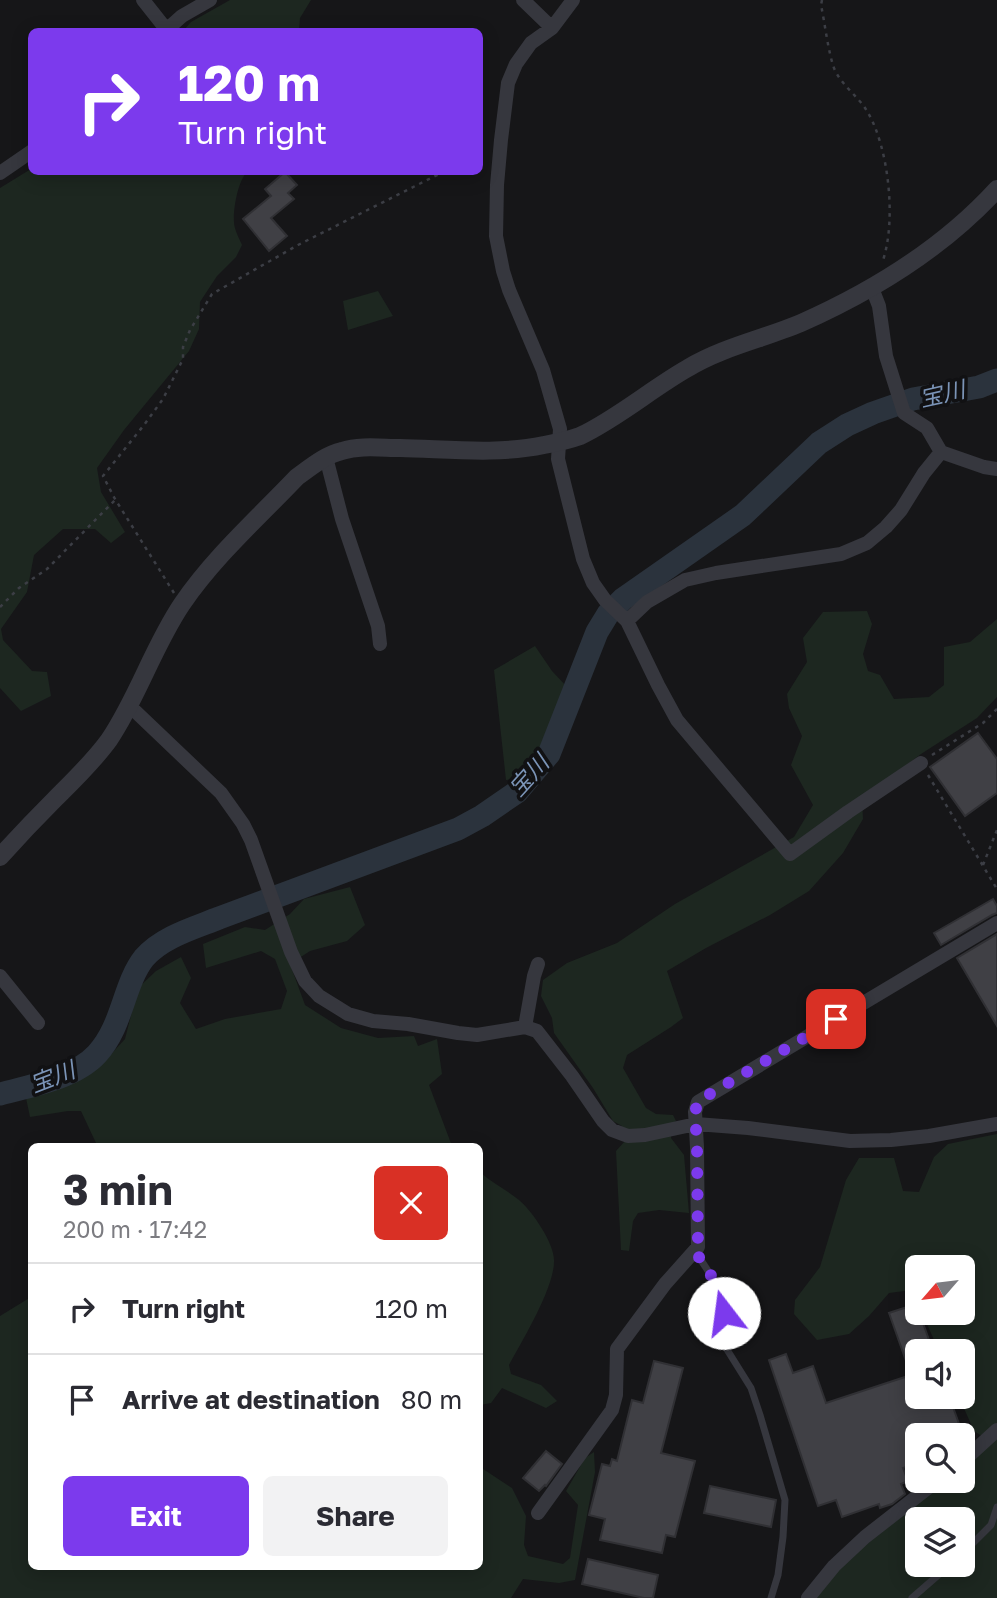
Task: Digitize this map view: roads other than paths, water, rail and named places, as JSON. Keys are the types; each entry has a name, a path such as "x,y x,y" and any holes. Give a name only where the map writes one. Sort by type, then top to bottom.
{"street":[{"path":"143,0 164,28"},
{"path":"167,28 210,0"},
{"path":"523,0 552,27"},
{"path":"573,0 552,27 531,43 516,64 508,83 500,140 496,236 509,290 543,370 560,429 558,459 583,559 593,583 605,600 627,621 677,720 790,854 921,763"},
{"path":"0,173 28,153"},
{"path":"0,857 92,762 109,739 166,630 213,565 297,477 324,458 343,450 366,448 499,450 544,445 578,437 687,368 719,352 799,324 872,288 933,246 997,189"},
{"path":"872,288 879,306 886,356 904,413 927,428 941,452 997,469"},
{"path":"627,621 647,602 685,580 841,554 867,543 901,510 941,452"},
{"path":"324,458 374,616 380,644"},
{"path":"128,707 221,793 247,832 291,952 305,981 319,996 348,1014 373,1021 477,1035 525,1027 537,1031 603,1121 612,1129 628,1136 696,1124 850,1141 891,1140 997,1124"},
{"path":"538,1513 612,1410 617,1395 617,1349 665,1284 698,1247 695,1112 698,1101 997,923"},
{"path":"525,1027 538,964"},
{"path":"0,976 38,1023"},
{"path":"975,1450 997,1430"},
{"path":"808,1598 834,1566 865,1537 921,1493"}],"lane":[{"path":"695,1251 726,1294 723,1333 726,1348 751,1388 785,1500 778,1575 771,1598"},
{"path":"975,1542 991,1525 997,1507"},
{"path":"912,1598 936,1577"}],"waterway":[{"name":"宝川","path":"0,1094 65,1075 97,1054 112,1031 137,969 144,958 160,944 219,918 458,829 517,792 549,754 597,632 608,614 623,599 743,515 819,443 847,425 913,399 979,387 997,380"}]}
